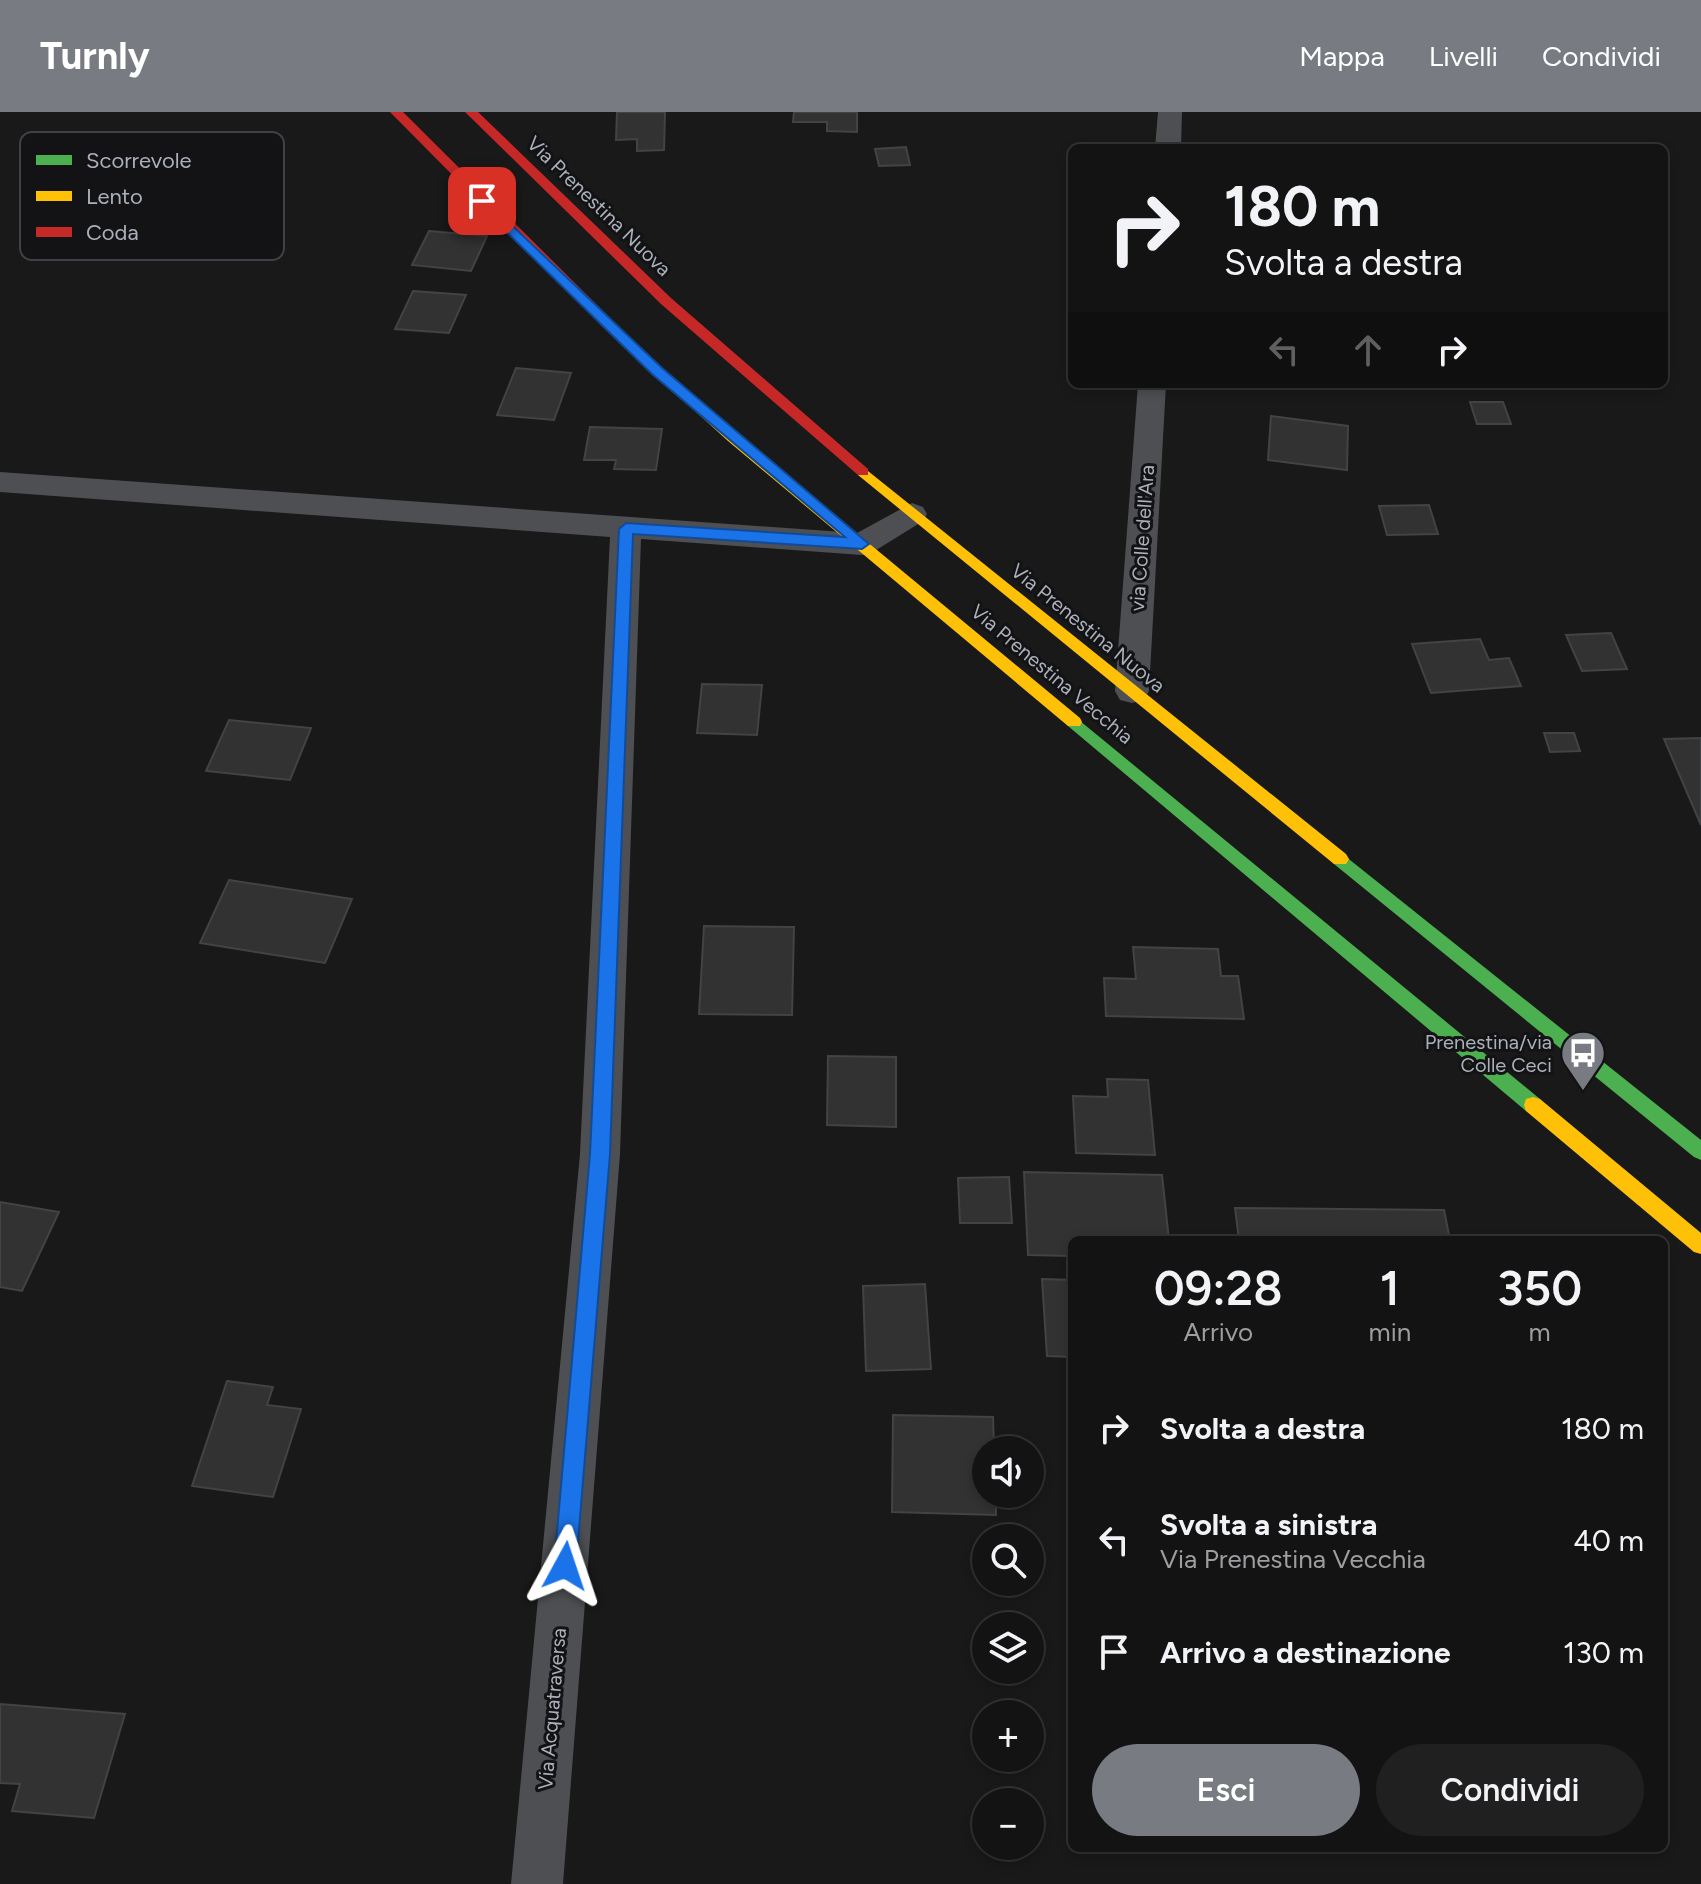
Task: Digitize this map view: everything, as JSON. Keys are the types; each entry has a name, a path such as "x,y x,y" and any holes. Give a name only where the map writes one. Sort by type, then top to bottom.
{"street":[{"name":"Via Prenestina Vecchia","path":"396,112 524,245 620,337 733,438 1701,1245"},
{"name":"Via Prenestina Nuova","path":"471,112 720,351 912,514 1701,1151"},
{"path":"1168,144 1170,112"},
{"name":"via Colle dell'Ara","path":"1132,691 1152,388"},
{"path":"0,482 862,544 912,514"},
{"name":"Via Acquatraversa","path":"537,1884 600,1154 626,529"}],"building":[{"path":"617,112 665,112 664,150 637,151 637,139 616,140"},
{"path":"794,112 857,112 857,132 827,131 827,122 793,122"},
{"path":"906,147 910,165 879,166 875,149"},
{"path":"429,231 487,236 471,271 412,265"},
{"path":"413,291 466,295 449,333 395,329"},
{"path":"516,368 571,373 554,420 497,415"},
{"path":"1470,402 1503,402 1511,424 1477,424"},
{"path":"1271,416 1348,426 1347,470 1268,460"},
{"path":"590,427 662,429 656,470 614,469 616,460 584,460"},
{"path":"1429,505 1438,534 1387,535 1379,506"},
{"path":"1611,633 1627,669 1582,671 1566,635"},
{"path":"1480,639 1489,660 1509,658 1521,686 1431,693 1412,644"},
{"path":"702,684 762,685 757,735 697,733"},
{"path":"229,720 311,728 290,780 206,771"},
{"path":"1544,733 1574,733 1580,751 1550,752"},
{"path":"1701,738 1701,825 1664,739"},
{"path":"229,880 352,899 325,963 200,943"},
{"path":"704,926 794,927 792,1015 699,1014"},
{"path":"1133,947 1218,949 1221,976 1238,976 1244,1019 1106,1016 1104,978 1136,979"},
{"path":"828,1056 896,1057 896,1127 827,1125"},
{"path":"1107,1079 1148,1080 1155,1155 1076,1153 1073,1096 1108,1097"},
{"path":"1024,1172 1162,1175 1169,1236 1068,1236 1068,1256 1028,1255"},
{"path":"1009,1177 1012,1223 960,1223 958,1178"},
{"path":"0,1202 59,1212 22,1291 0,1287"},
{"path":"1235,1208 1444,1210 1449,1236 1238,1236"},
{"path":"1042,1279 1068,1280 1068,1357 1047,1356"},
{"path":"925,1284 931,1369 866,1371 863,1286"},
{"path":"227,1381 273,1387 267,1405 301,1409 273,1497 192,1486"},
{"path":"893,1415 993,1417 994,1436 972,1436 972,1508 996,1508 996,1515 892,1512"},
{"path":"0,1704 125,1714 94,1818 12,1811 20,1784 0,1783"}],"traffic: fast":[{"path":"1074,722 1533,1105"},
{"path":"1340,859 1701,1151"}],"traffic: slow":[{"path":"605,321 733,438 1074,722"},
{"path":"863,472 1340,859"},
{"path":"1533,1105 1701,1245"}],"traffic: jam":[{"path":"396,112 605,321"},
{"path":"471,112 666,301 863,472"}],"place":[{"name":"Prenestina/via Colle Ceci","path":"1583,1092"}],"route":[{"path":"482,201 657,371 862,544 626,529 600,1154 565,1566"}]}
